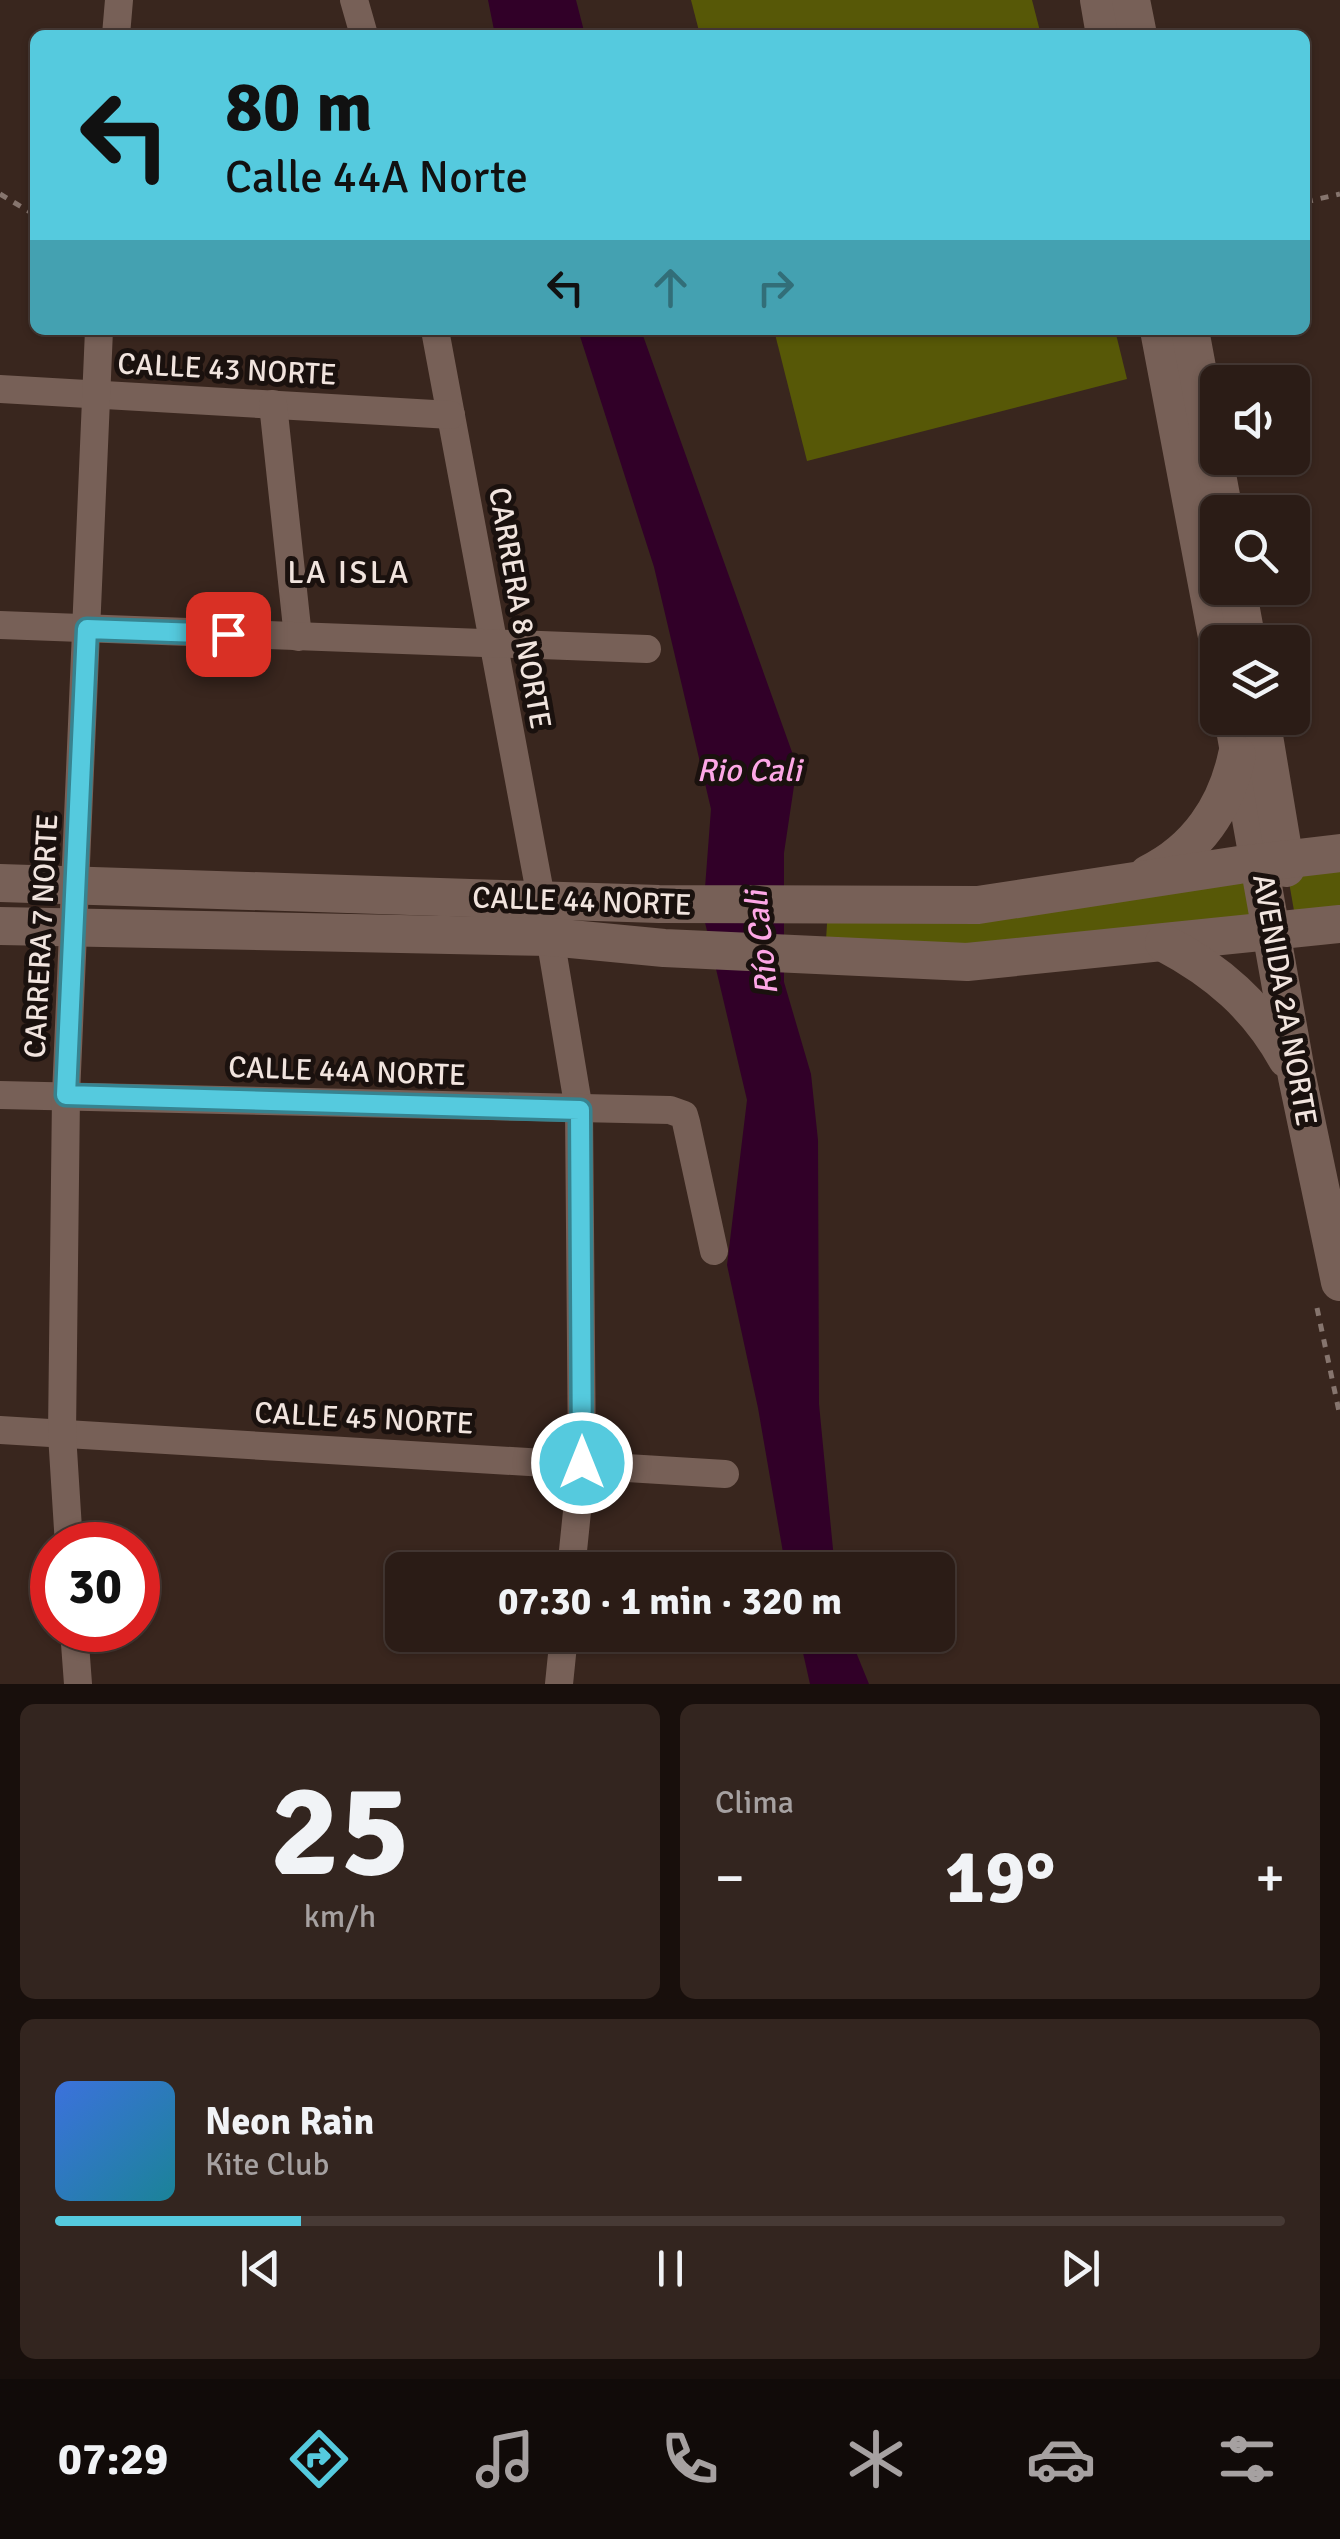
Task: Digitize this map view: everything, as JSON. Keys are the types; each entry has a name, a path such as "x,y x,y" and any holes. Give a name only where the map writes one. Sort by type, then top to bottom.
{"main road":[{"path":"1099,0 1104,30"},
{"path":"1132,0 1137,30"},
{"path":"1160,335 1215,625"},
{"path":"1191,335 1221,495"},
{"path":"1136,880 1178,856 1211,821 1224,798 1242,735"},
{"name":"AVENIDA 2A NORTE","path":"1246,735 1284,930 1340,1166"},
{"name":"CALLE 44 NORTE","path":"0,883 659,904 978,906 1340,853"},
{"name":"CALLE 44 NORTE","path":"0,926 550,938 820,957 966,962 1340,924"},
{"name":"AVENIDA 2A NORTE","path":"1284,930 1298,1077 1340,1282"},
{"path":"1164,942 1230,985 1256,1012 1298,1077"}],"street":[{"path":"116,30 119,0"},
{"path":"354,0 363,30"},
{"name":"CARRERA 7 NORTE","path":"68,1522 62,1434 66,1095 99,335"},
{"name":"CARRERA 8 NORTE","path":"436,335 541,898"},
{"name":"CALLE 43 NORTE","path":"0,388 451,415"},
{"path":"272,404 298,637"},
{"path":"0,625 647,649"},
{"path":"550,938 580,1110 582,1463 572,1552"},
{"name":"CALLE 44A NORTE","path":"0,1095 670,1110 684,1115 714,1251"},
{"name":"CALLE 45 NORTE","path":"0,1430 725,1474"},
{"path":"76,1652 78,1684"},
{"path":"558,1684 562,1652"}],"path":[{"path":"0,194 30,212"},
{"path":"1310,201 1340,194"}],"shaded area":[{"path":"691,0 1032,0 1040,30 699,30"},
{"path":"775,335 1116,335 1127,379 807,461"},
{"path":"1340,853 1340,924 1297,928 1285,859"},
{"path":"1259,862 1272,932 825,957 828,907"}],"water":[{"path":"488,0 576,0 584,30 494,30"},
{"name":"Rio Cali","path":"580,335 643,335 797,766 784,853 784,982 811,1074 818,1140 819,1404 833,1552 783,1552 758,1408 727,1265 747,1100 703,914 711,809 654,567"},
{"path":"803,1652 856,1652 869,1684 810,1684"}],"district":[{"name":"LA ISLA","path":"349,572"}],"route":[{"path":"228,634 87,629 66,1095 580,1110 582,1463"}],"water label":[{"name":"Río Cali","path":"761,943"}]}
